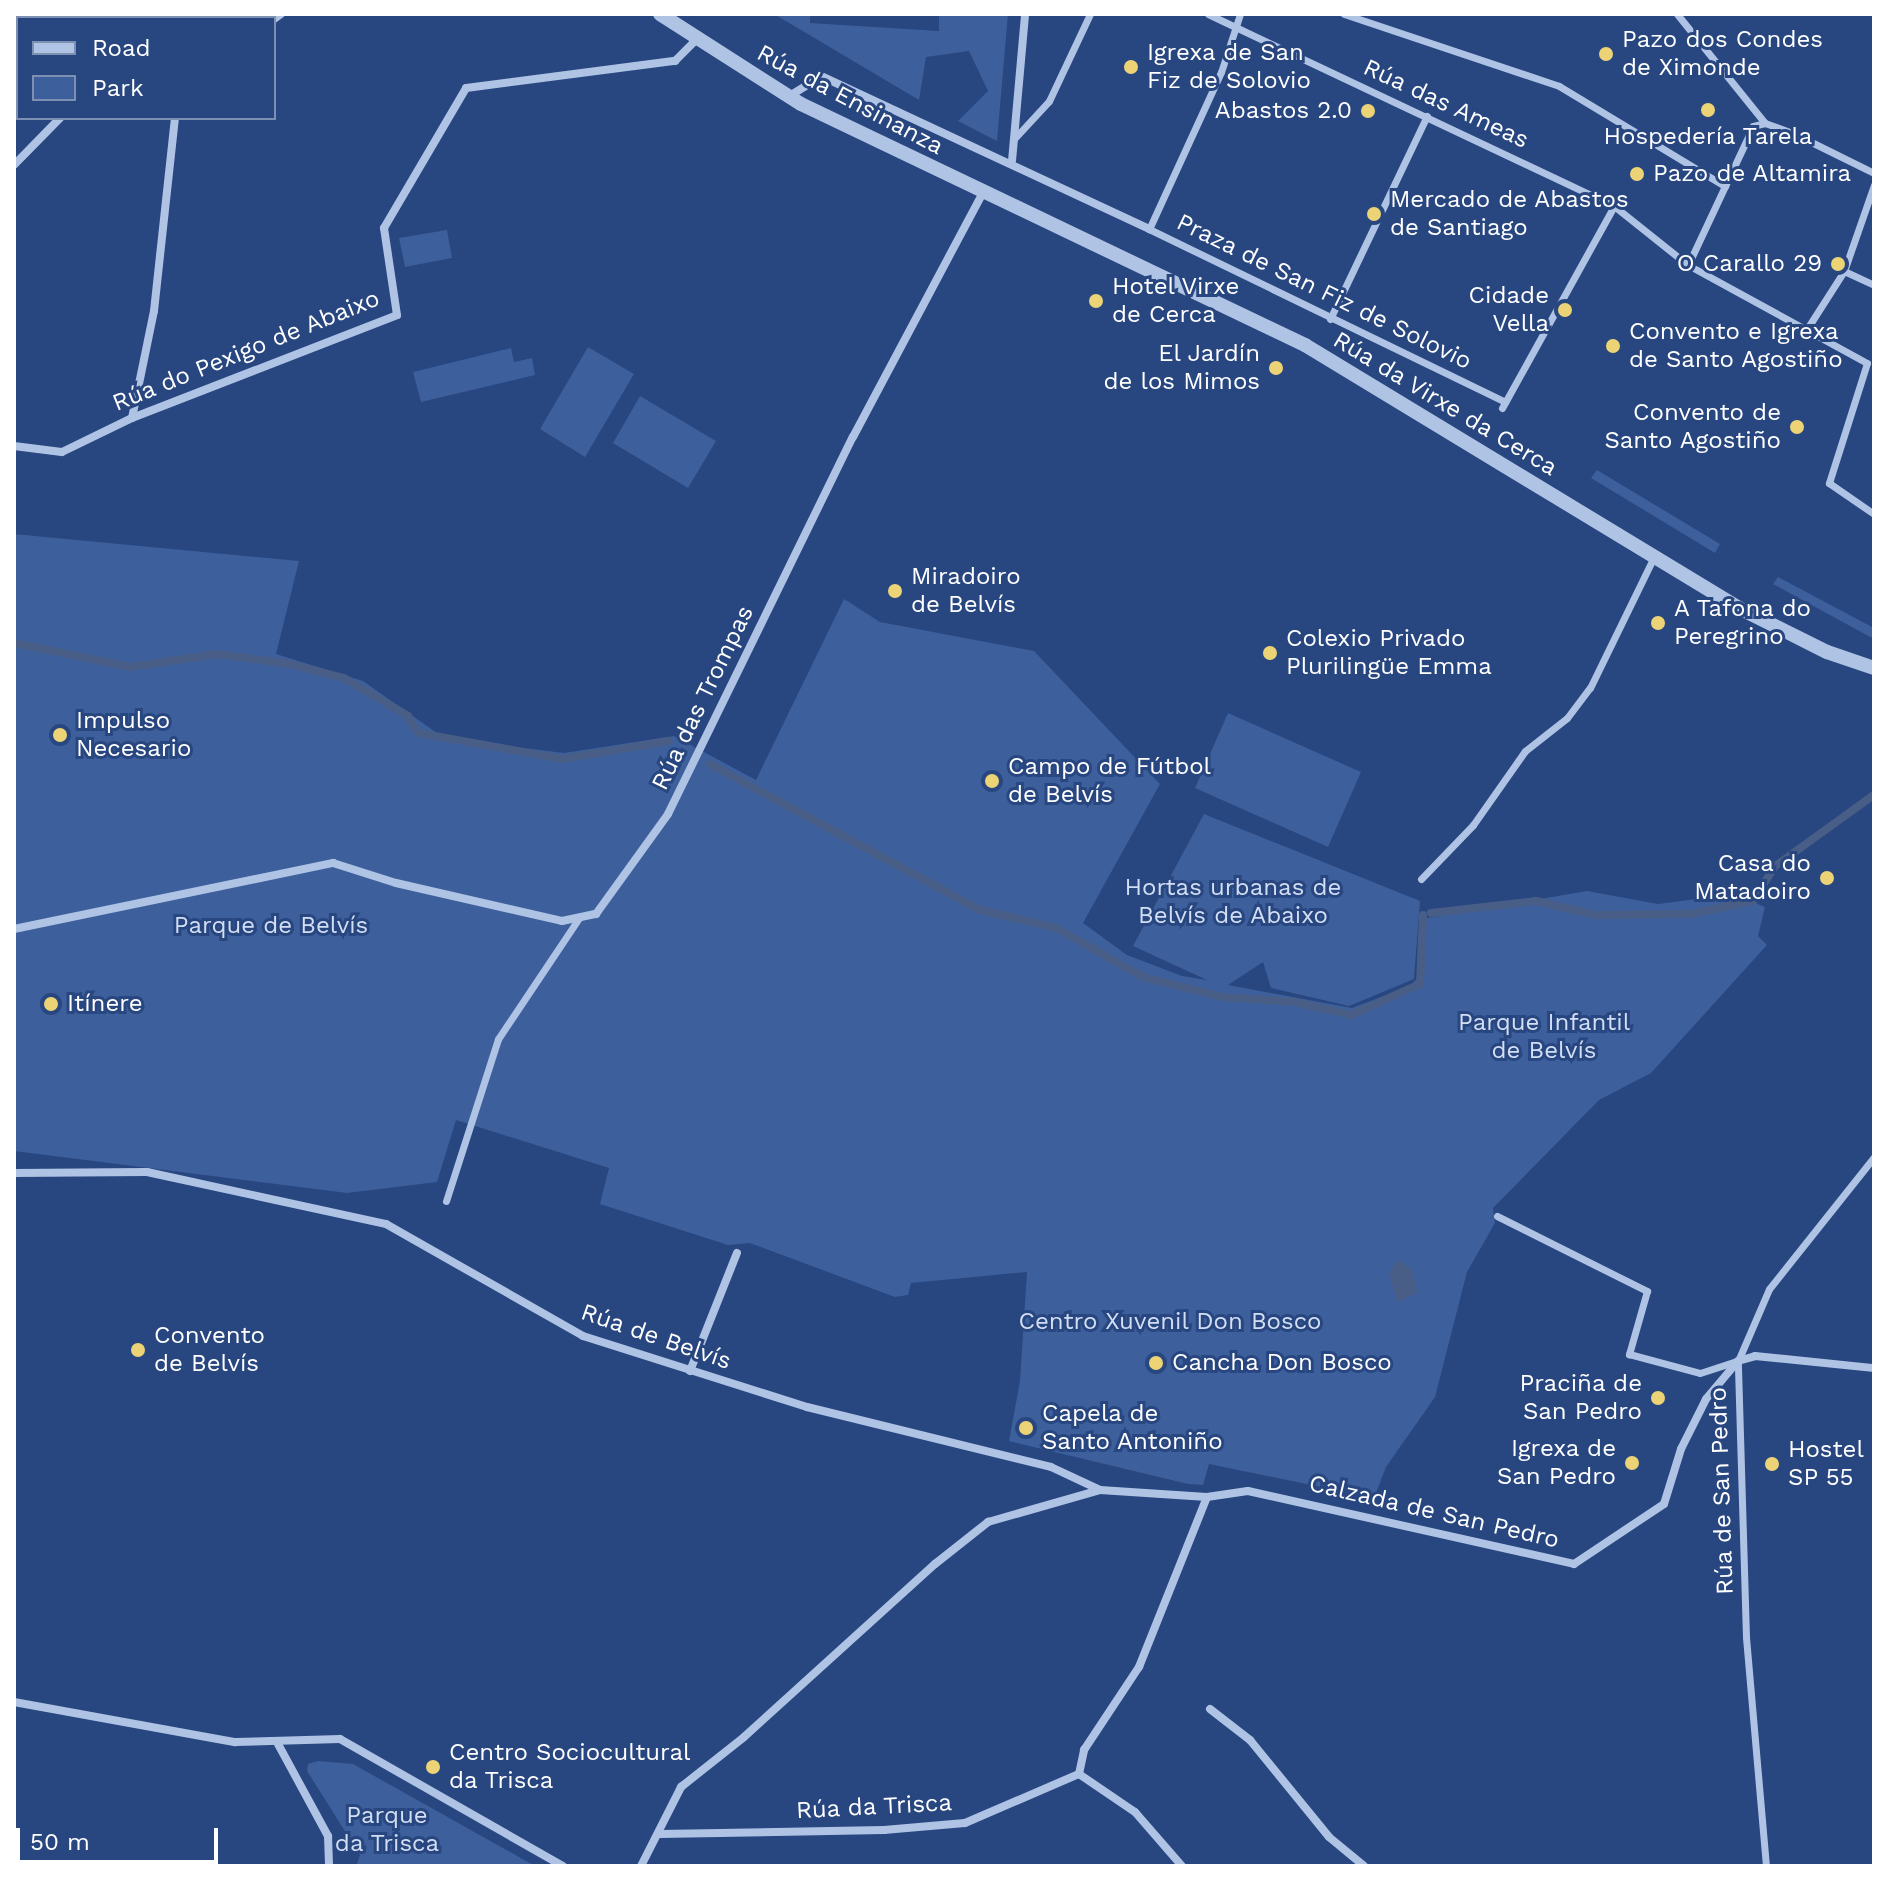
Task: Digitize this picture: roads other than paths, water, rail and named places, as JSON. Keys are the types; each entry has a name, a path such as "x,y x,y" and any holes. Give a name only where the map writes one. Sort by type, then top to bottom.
{"street":[{"name":"Rúa da Ensinanza","path":"660,14 788,97 983,193"},
{"path":"1012,161 1025,14"},
{"path":"1013,140 1049,101 1090,14"},
{"path":"1208,14 1237,29"},
{"name":"Praza de San Fiz de Solovio","path":"1240,14 1237,29 1149,229 1504,405 1614,206"},
{"path":"1344,14 1559,86 1725,186"},
{"path":"1677,14 1765,123 1874,173"},
{"name":"Rúa das Ameas","path":"1237,29 1614,206 1640,222 1688,265 1805,332 1867,363 1829,483 1874,514"},
{"name":"Rúa do Pexigo de Abaixo","path":"14,446 62,452 132,418 397,315 384,228 466,88 675,61 696,40"},
{"path":"788,97 821,76 1012,161 1149,229"},
{"path":"1330,319 1427,116"},
{"path":"14,165 58,120"},
{"path":"132,418 154,311 175,120"},
{"path":"1688,265 1753,126 1765,123"},
{"path":"1805,332 1844,271 1873,189"},
{"name":"Rúa da Virxe da Cerca","path":"983,193 1305,345 1653,559 1763,621 1874,668"},
{"name":"Rúa das Trompas","path":"446,1201 498,1039 579,918 596,914 668,814 853,437 983,193"},
{"path":"1844,271 1874,285"},
{"path":"1421,879 1473,825 1525,751 1567,718 1590,688 1653,559"},
{"path":"14,929 333,863 396,883 562,921 579,918"},
{"name":"Rúa de San Pedro","path":"1766,1866 1746,1637 1738,1361 1749,1325 1776,1278 1874,1157"},
{"name":"Rúa de Belvís","path":"14,1173 147,1172 363,1217 386,1224 583,1336 807,1407 1051,1467 1100,1490 1207,1497"},
{"path":"1497,1216 1647,1291 1629,1354 1700,1373 1755,1356 1874,1368"},
{"path":"690,1371 737,1253"},
{"name":"Calzada de San Pedro","path":"1207,1497 1248,1491 1574,1564 1664,1504 1681,1449 1706,1399 1738,1361"},
{"path":"641,1866 660,1834 681,1787 744,1737 863,1625 988,1522 1100,1490"},
{"path":"1182,1866 1135,1812 1079,1774 1084,1750 1139,1667 1207,1497"},
{"path":"14,1702 235,1742 278,1744 323,1739 356,1744 563,1866"},
{"path":"1210,1709 1250,1740 1329,1837 1364,1866"},
{"path":"278,1744 328,1836 329,1866"},
{"name":"Rúa da Trisca","path":"660,1834 884,1830 965,1823 1079,1774"},
{"path":"14,1860 20,1866"}],"waterway":[{"path":"14,643 130,667 217,654 290,664 344,678 408,716 418,733 563,759 668,741"},
{"path":"710,764 980,910 1056,928 1143,977 1222,997 1295,1002 1351,1015 1420,984 1423,915"},
{"path":"1431,913 1536,901 1595,915 1690,914 1753,901 1774,867 1874,795"}],"place":[{"name":"Pazo dos Condes de Ximonde","path":"1606,54"},
{"name":"Igrexa de San Fiz de Solovio","path":"1131,67"},
{"name":"Hospedería Tarela","path":"1708,110"},
{"name":"Abastos 2.0","path":"1368,111"},
{"name":"Pazo de Altamira","path":"1637,174"},
{"name":"Mercado de Abastos de Santiago","path":"1374,214"},
{"name":"O Carallo 29","path":"1838,264"},
{"name":"Hotel Virxe de Cerca","path":"1096,301"},
{"name":"Cidade Vella","path":"1565,310"},
{"name":"Convento e Igrexa de Santo Agostiño","path":"1613,346"},
{"name":"El Jardín de los Mimos","path":"1276,368"},
{"name":"Convento de Santo Agostiño","path":"1797,427"},
{"name":"Miradoiro de Belvís","path":"895,591"},
{"name":"A Tafona do Peregrino","path":"1658,623"},
{"name":"Colexio Privado Plurilingüe Emma","path":"1270,653"},
{"name":"Impulso Necesario","path":"60,735"},
{"name":"Campo de Fútbol de Belvís","path":"992,781"},
{"name":"Casa do Matadoiro","path":"1827,878"},
{"name":"Itínere","path":"51,1004"},
{"name":"Convento de Belvís","path":"138,1350"},
{"name":"Cancha Don Bosco","path":"1156,1363"},
{"name":"Praciña de San Pedro","path":"1658,1398"},
{"name":"Capela de Santo Antoniño","path":"1026,1428"},
{"name":"Igrexa de San Pedro","path":"1632,1463"},
{"name":"Hostel SP 55","path":"1772,1464"},
{"name":"Centro Sociocultural da Trisca","path":"433,1767"}],"park label":[{"name":"Hortas urbanas de Belvís de Abaixo","path":"1233,902"},
{"name":"Parque de Belvís","path":"271,926"},
{"name":"Parque Infantil de Belvís","path":"1544,1037"},
{"name":"Centro Xuvenil Don Bosco","path":"1170,1322"},
{"name":"Parque da Trisca","path":"387,1830"}]}
